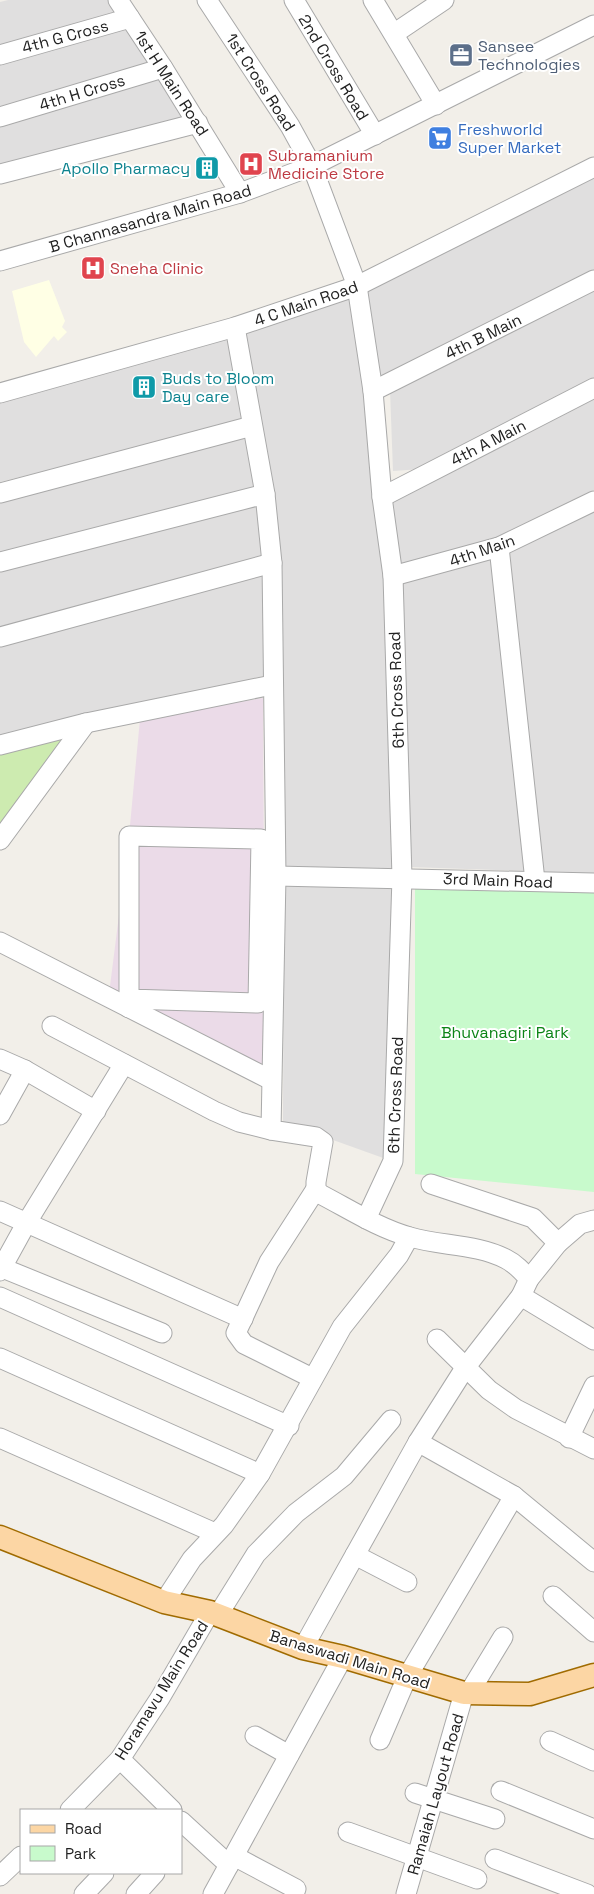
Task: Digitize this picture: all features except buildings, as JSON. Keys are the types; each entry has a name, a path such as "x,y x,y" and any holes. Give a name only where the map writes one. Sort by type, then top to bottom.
{"main road":[{"name":"Banaswadi Main Road","path":"0,1537 164,1602 214,1613 303,1648 343,1657 467,1693 530,1694 594,1675"}],"street":[{"name":"1st H Main Road","path":"118,0 198,123 240,193"},
{"name":"1st Cross Road","path":"207,0 290,126 312,166"},
{"name":"2nd Cross Road","path":"294,0 375,135"},
{"path":"373,0 395,33 436,105"},
{"path":"395,33 444,0"},
{"name":"4th G Cross","path":"0,54 130,18"},
{"name":"B Channasandra Main Road","path":"0,261 240,193 312,166 594,25"},
{"name":"4th H Cross","path":"0,117 163,68"},
{"path":"0,174 198,123"},
{"name":"6th Cross Road","path":"312,166 357,286 373,390 382,497 393,576 402,877 393,1161 366,1219"},
{"name":"4 C Main Road","path":"0,393 235,328 357,286 594,167"},
{"name":"4th B Main","path":"373,390 594,280"},
{"path":"129,1003 258,1003 268,901 276,876 272,685 272,563 264,494 235,328"},
{"name":"4th A Main","path":"382,497 594,388"},
{"path":"0,492 252,426"},
{"path":"0,562 264,494"},
{"name":"4th Main","path":"393,576 499,547 594,500"},
{"path":"499,547 535,881"},
{"path":"0,637 272,563"},
{"path":"0,745 86,723 272,685"},
{"path":"0,840 86,723"},
{"path":"129,1003 129,836 261,839 268,901 273,1111 271,1130"},
{"name":"3rd Main Road","path":"276,876 402,877 594,883"},
{"path":"0,942 129,1003 271,1080"},
{"path":"52,1026 239,1122 271,1130 316,1137 323,1142 316,1189 269,1262 236,1333 244,1344 312,1378"},
{"path":"0,1059 25,1070 96,1111"},
{"path":"124,1064 0,1268 162,1333"},
{"path":"0,1114 25,1070"},
{"path":"431,1184 533,1218 558,1243"},
{"path":"316,1189 320,1194 366,1219 409,1237 490,1253 507,1259 529,1279"},
{"path":"0,1211 243,1319"},
{"path":"303,1648 418,1442 465,1368 521,1296 529,1279 558,1243 580,1224 594,1220"},
{"path":"164,1602 192,1559 224,1525 260,1474 289,1426 312,1378 342,1327 399,1255 409,1237"},
{"path":"521,1296 594,1340"},
{"path":"0,1297 289,1426"},
{"path":"437,1339 465,1368 516,1410 594,1449"},
{"path":"0,1358 260,1474"},
{"path":"569,1438 594,1386"},
{"name":"Horamavu Main Road","path":"71,1809 120,1758 214,1613 256,1554 296,1513 344,1476 391,1420"},
{"path":"0,1438 215,1533"},
{"path":"418,1442 514,1496 594,1562"},
{"path":"380,1740 407,1677 514,1496"},
{"path":"355,1555 407,1582"},
{"path":"553,1596 594,1632"},
{"name":"Ramaiah Layout Road","path":"406,1894 467,1693 503,1637"},
{"path":"213,1894 343,1657"},
{"path":"255,1736 289,1755"},
{"path":"550,1741 594,1761"},
{"path":"120,1758 167,1808"},
{"path":"500,1791 594,1829"},
{"path":"415,1793 495,1819"},
{"path":"184,1831 231,1861 282,1888"},
{"path":"348,1832 417,1859 477,1879"},
{"path":"0,1876 20,1857"},
{"path":"495,1859 587,1894"},
{"path":"84,1894 103,1874"},
{"path":"136,1894 154,1874"}],"shaded area":[{"path":"8,0 111,0 122,15 0,49 0,2"},
{"path":"126,26 155,64 0,110 0,61"},
{"path":"161,74 187,117 0,170 0,121"},
{"path":"594,173 594,275 378,380 362,290"},
{"path":"49,280 65,321 62,327 67,332 58,341 54,336 36,357 24,342 12,291"},
{"path":"594,286 594,381 422,469 393,471 390,390"},
{"path":"351,298 387,578 396,870 285,870 274,489 241,332"},
{"path":"230,336 246,421 0,482 0,397"},
{"path":"594,394 594,490 494,543 397,570 389,501"},
{"path":"247,431 258,490 0,555 0,496"},
{"path":"260,501 266,560 0,631 0,567"},
{"path":"594,511 594,875 537,876 510,551"},
{"path":"495,555 526,871 410,867 400,582"},
{"path":"267,573 268,675 0,738 0,644"},
{"path":"263,698 265,1071 109,994 129,836 140,719"},
{"path":"394,885 386,1159 283,1122 284,886"}],"green space":[{"path":"68,734 0,827 0,752"},
{"name":"Bhuvanagiri Park","path":"415,888 594,889 594,1192 415,1174"}],"place":[{"name":"Sansee Technologies","path":"461,55"},
{"name":"Freshworld Super Market","path":"440,138"},
{"name":"Subramanium Medicine Store","path":"251,164"},
{"name":"Apollo Pharmacy","path":"207,168"},
{"name":"Sneha Clinic","path":"93,268"},
{"name":"Buds to Bloom Day care","path":"144,387"}]}
